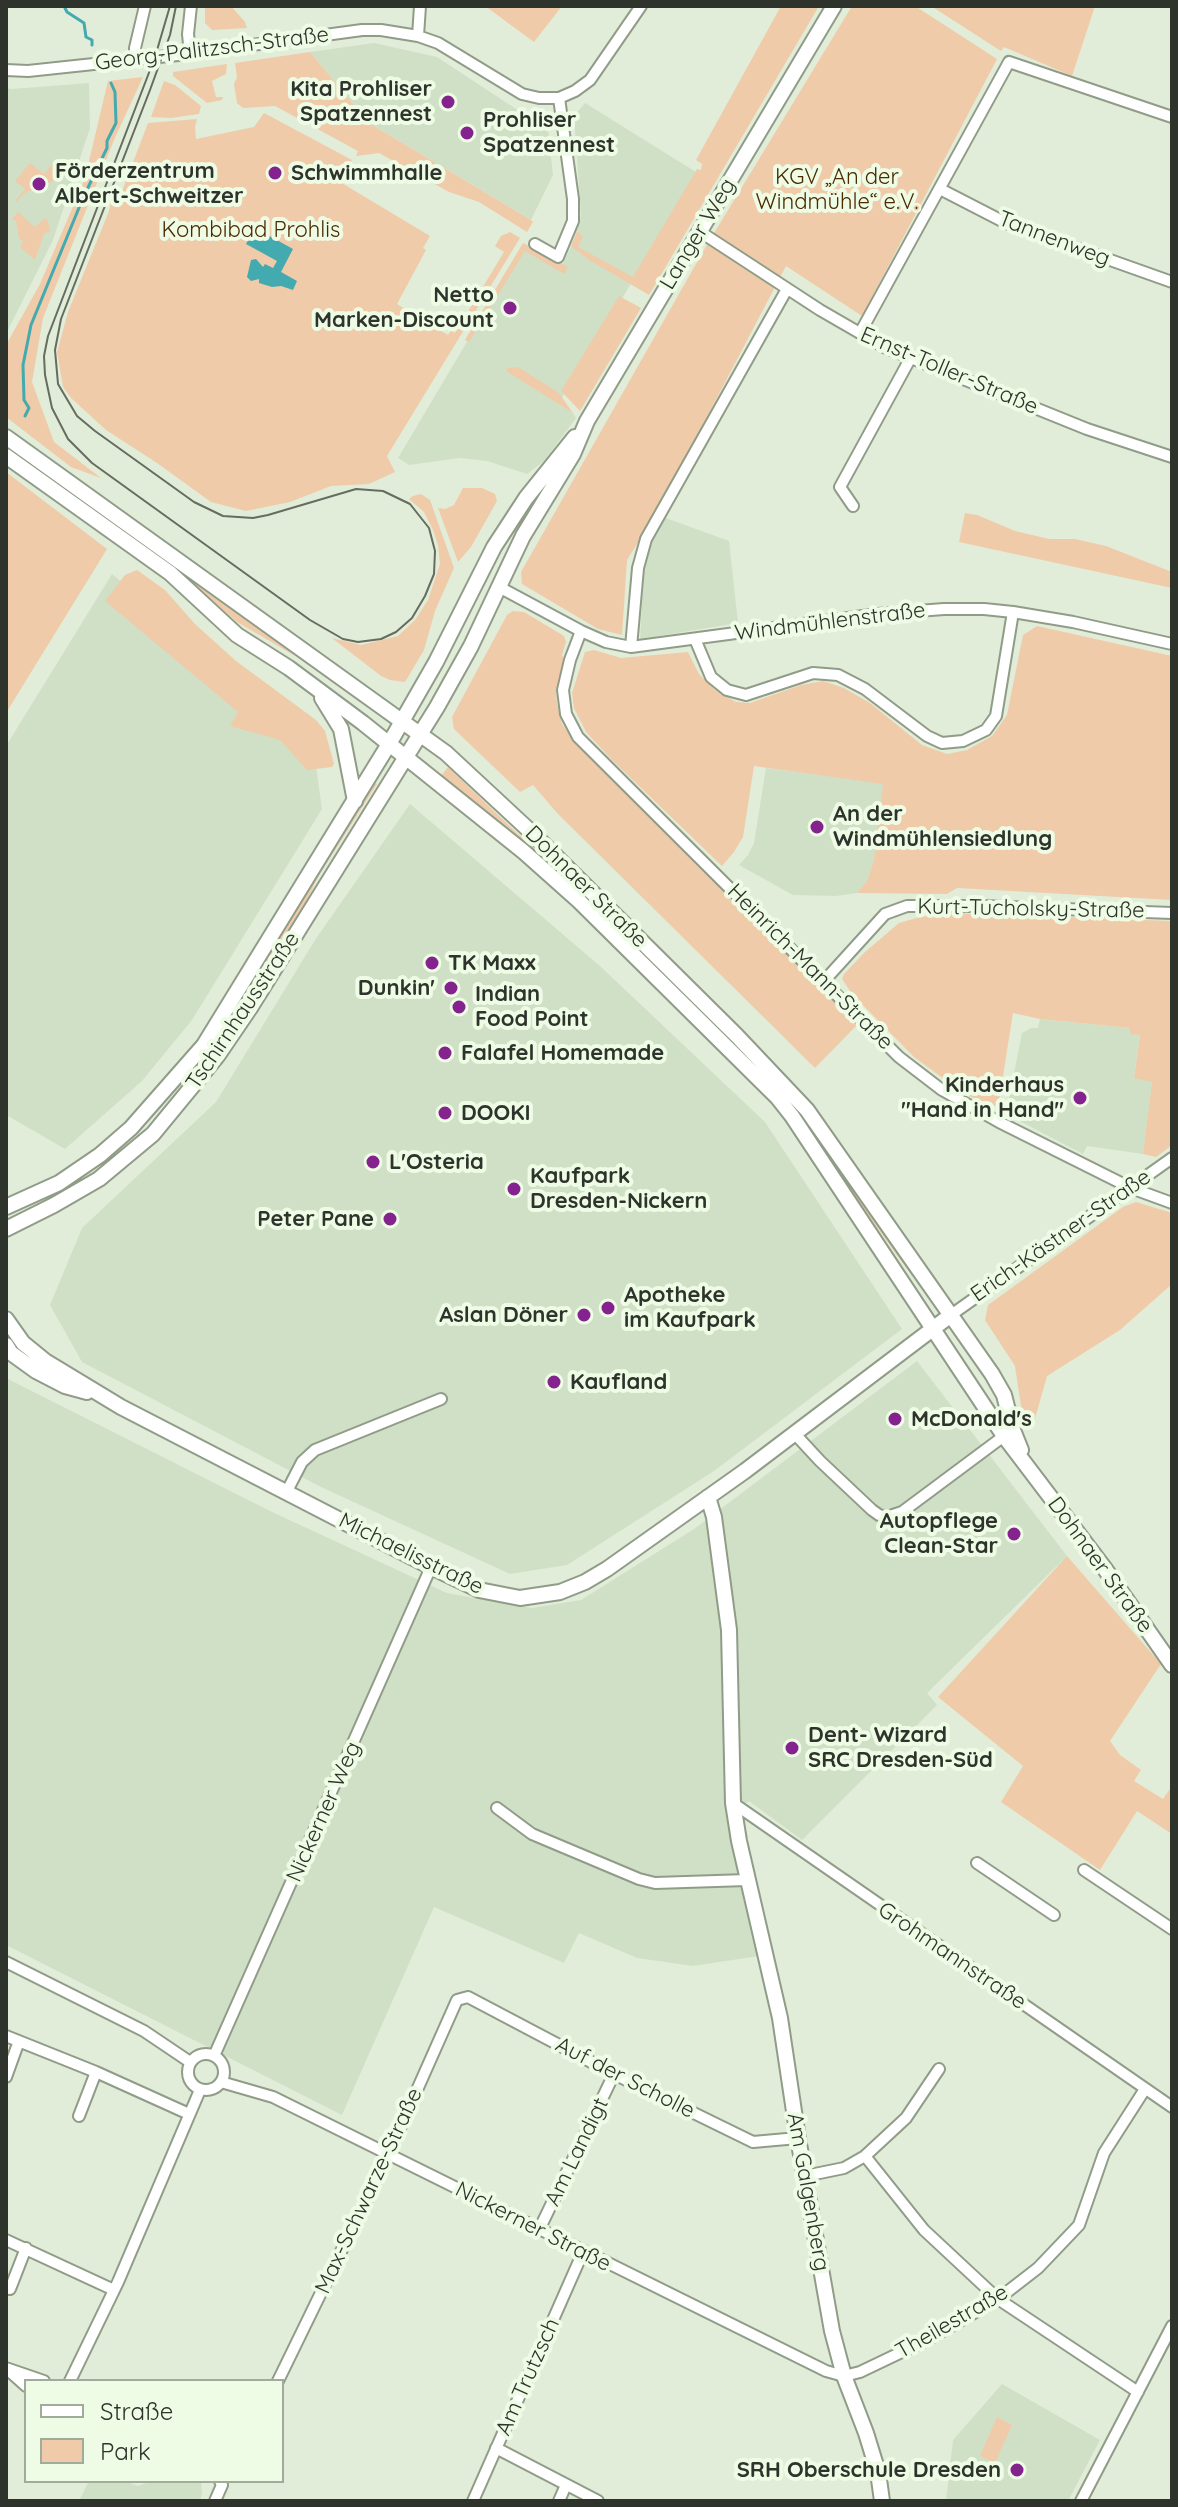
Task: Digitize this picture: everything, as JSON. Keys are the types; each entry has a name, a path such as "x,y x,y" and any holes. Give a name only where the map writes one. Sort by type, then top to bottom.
{"main road":[{"name":"Langer Weg","path":"421,735 456,674 523,536 573,454 587,421 834,6"},
{"name":"Langer Weg","path":"402,721 507,526 587,421"},
{"name":"Dohnaer Straße","path":"6,437 402,721 466,771 790,1091 835,1147 992,1374 1004,1395 1027,1465"},
{"name":"Dohnaer Straße","path":"6,456 170,573 237,635 260,647 407,757 546,870 777,1097 1004,1436 1105,1569 1172,1665"},
{"path":"318,690 341,729 355,801"},
{"name":"Tschirnhausstraße","path":"6,1207 59,1183 100,1155 131,1128 204,1045 402,721"},
{"name":"Tschirnhausstraße","path":"6,1229 99,1179 153,1134 218,1055 250,1008 421,735"},
{"name":"Michaelisstraße","path":"6,1319 23,1343 45,1361 102,1397 431,1567 479,1590 520,1598 560,1592 607,1569 795,1434 951,1315"},
{"name":"Michaelisstraße","path":"6,1345 11,1353 36,1371 65,1386 102,1397"},
{"name":"Am Galgenberg","path":"708,1497 714,1517 729,1630 733,1803 747,1880 774,1985 832,2331 844,2376 878,2472 882,2501"}],"street":[{"path":"135,59 145,6"},
{"path":"190,54 188,34 191,6"},
{"path":"418,36 420,6"},
{"path":"535,244 558,257 573,221 573,199 559,98 590,80 641,6"},
{"name":"Georg-Palitzsch-Straße","path":"6,70 28,71 190,54 362,30 390,30 418,36 457,53 522,94 559,98"},
{"path":"860,333 1009,62 1172,117"},
{"name":"Tannenweg","path":"940,189 1006,223 1172,282"},
{"name":"Ernst-Toller-Straße","path":"699,231 787,289 910,359 1087,429 1172,457"},
{"path":"631,647 638,568 646,539 787,289"},
{"path":"853,506 840,487 910,359"},
{"name":"Windmühlenstraße","path":"499,587 581,631 606,642 631,647 878,614 944,609 1013,612 1172,644"},
{"path":"695,639 711,677 727,690 746,695 813,673 838,675 865,689 927,736 942,743 963,741 986,730 996,716 1013,612"},
{"name":"Heinrich-Mann-Straße","path":"581,631 563,690 566,714 578,737 899,1057 942,1090 999,1122 1131,1188 1172,1203"},
{"name":"Kurt-Tucholsky-Straße","path":"825,980 885,914 907,906 1172,913"},
{"name":"Erich-Kästner-Straße","path":"951,1315 1172,1158"},
{"path":"287,1491 302,1462 315,1450 441,1399"},
{"path":"795,1434 872,1510 887,1517 902,1512 1004,1436"},
{"name":"Nickerner Weg","path":"214,2056 431,1567"},
{"name":"Grohmannstraße","path":"733,1803 1172,2107"},
{"path":"497,1808 532,1834 639,1879 655,1883 747,1880"},
{"path":"977,1863 1054,1915"},
{"path":"1084,1870 1172,1929"},
{"path":"6,1962 144,2031 190,2062"},
{"name":"Auf der Scholle","path":"457,2000 468,1997 614,2074 753,2142 798,2138"},
{"name":"Max-Schwarze-Straße","path":"279,2379 389,2153 457,2000"},
{"path":"6,2036 189,2114"},
{"path":"6,2077 19,2041"},
{"path":"206,2054 214,2056 223,2068 221,2082 216,2087 200,2090 190,2081 187,2070 190,2062 206,2054"},
{"path":"805,2176 844,2168 865,2156 906,2118 939,2069"},
{"path":"79,2116 96,2072"},
{"name":"Am Landigt","path":"539,2230 614,2074"},
{"name":"Nickerner Straße","path":"221,2082 273,2097 826,2371 844,2376"},
{"name":"Theilestraße","path":"844,2376 860,2372 929,2339 998,2299 1038,2268 1079,2225 1104,2153 1145,2089"},
{"path":"71,2379 114,2290 200,2090"},
{"path":"865,2156 924,2230 998,2299 1138,2392"},
{"path":"6,2240 114,2290"},
{"path":"10,2289 26,2248"},
{"name":"Am Trutzsch","path":"473,2501 583,2252"},
{"path":"1081,2501 1172,2326"},
{"path":"6,2368 38,2379"},
{"path":"6,2368 24,2384"},
{"path":"496,2448 598,2501"},
{"path":"559,2501 566,2485"}],"shaded area":[{"name":"Prohliser Spatzennest","path":"374,43 437,57 548,130 553,175 531,220 369,123 310,52"},
{"name":"Förderzentrum Albert-Schweitzer","path":"89,83 90,128 53,240 6,334 6,88"},
{"path":"585,103 696,172 558,403 576,418 544,461 527,474 487,461 460,458 409,465 398,458 525,244 562,265 575,239 581,215 574,116"},
{"path":"663,517 729,541 738,623 640,639 645,550"},
{"path":"112,574 263,695 312,739 322,809 192,1020 142,1081 65,1149 8,1116 6,1118 6,746"},
{"name":"An der Windmühlensiedlung","path":"766,768 884,783 874,860 867,881 857,893 793,895 739,865 754,843"},
{"path":"410,804 600,966 765,1122 902,1329 714,1471 567,1565 510,1574 321,1487 82,1362 50,1305 82,1228 216,1102 315,940"},
{"name":"Kinderhaus \"Hand in Hand\"","path":"1040,1019 1130,1028 1140,1034 1134,1077 1153,1082 1143,1154 1087,1146 1083,1154 1006,1114 1022,1033 1038,1028"},
{"path":"917,1361 1067,1556 927,1693 937,1705 802,1840 749,1801 728,1816 759,1956 693,1966 637,1958 579,1933 564,1963 434,1907 342,2115 6,1945 6,1378 270,1511 447,1593 532,1608 581,1600 694,1529"},
{"name":"SRH Oberschule Dresden","path":"1002,2384 1100,2440 1068,2501 946,2501 953,2440"},
{"path":"88,2483 130,2483 138,2486 146,2483 201,2483 200,2501 79,2501"}],"green space":[{"path":"205,6 231,6 247,28 212,30 205,23"},
{"path":"485,6 562,6 534,42"},
{"path":"781,6 819,6 649,295 571,246 577,231 583,237 578,247 633,277 697,169 701,170 702,164 696,160"},
{"name":"KGV „An der Windmühle“ e.V.","path":"852,6 915,6 997,59 862,316 786,266 656,514 627,560 622,635 598,629 522,584 521,572 705,248"},
{"path":"931,6 1095,6 1072,76 1004,47 1001,51"},
{"path":"310,52 369,123 531,220 533,222 527,232 479,202 449,192 379,153 356,156 358,151 275,106 243,108 237,103 235,63"},
{"path":"227,64 226,74 212,81 216,97 223,97 222,100 207,103 173,76 173,72"},
{"path":"143,77 114,140 43,318 32,382 54,442 101,478 71,467 6,417 6,345 40,284 85,178 108,81"},
{"path":"164,81 175,85 201,106 199,114 151,117"},
{"name":"Kombibad Prohlis","path":"264,113 352,160 340,182 430,236 423,248 426,250 397,304 448,335 451,331 455,333 504,252 495,246 501,236 510,232 520,238 387,456 395,472 369,484 331,486 290,502 246,511 211,502 106,430 63,387 57,352 68,312 109,211 112,196 119,199 148,123 197,119 196,139 254,127"},
{"path":"60,161 67,175 25,193 15,201 25,189 15,181 30,163 44,174 54,162"},
{"path":"18,212 35,227 45,218 48,221 50,231 44,234 35,260 20,247 23,242 19,238 16,221 12,219"},
{"path":"523,243 568,267 564,274 525,251 469,342 465,340"},
{"path":"619,296 641,308 580,411 561,391"},
{"path":"518,367 559,393 573,413 506,371"},
{"path":"6,444 367,702 364,705 297,657 237,622 172,566 6,448"},
{"path":"6,472 107,549 6,713"},
{"path":"463,488 482,488 495,494 497,501 471,547 458,562 438,508 454,505"},
{"path":"421,494 430,500 454,568 435,611 424,650 405,682 381,676 332,638 361,645 398,636 415,620 428,600 440,564 433,530 424,512 409,499"},
{"path":"965,513 1015,531 1049,539 1075,539 1106,546 1172,572 1172,588 959,542"},
{"path":"137,570 165,590 195,624 236,661 316,720 325,731 334,764 332,767 307,770 280,740 230,726 238,712 105,601 125,575"},
{"path":"513,611 524,612 564,636 566,642 556,691 557,703 562,724 577,744 858,1024 815,1068 558,814 533,785 520,792 454,729 452,717 507,615"},
{"path":"1037,626 1172,656 1172,900 957,888 947,894 857,893 867,881 874,860 883,784 754,766 743,837 722,866 612,760 586,732 574,708 572,693 585,652 594,650 621,658 688,652 699,674 715,690 736,702 750,703 801,685 823,681 844,688 870,703 922,745 947,754 967,750 992,736 1007,715 1023,635"},
{"path":"448,767 518,834 546,855 784,1091 816,1130 917,1273 912,1276 782,1093 577,890 441,776"},
{"path":"373,782 377,784 318,877 298,919 252,994 243,989"},
{"path":"949,913 1172,921 1172,1145 1156,1157 1143,1154 1152,1082 1134,1078 1140,1035 1130,1034 1130,1028 1040,1019 1013,1013 998,1107 966,1095 914,1057 852,994 842,979 844,974 899,923"},
{"path":"1136,1202 1172,1213 1172,1284 1120,1330 1047,1376 1034,1422 1024,1426 1015,1366 985,1320 988,1305 1123,1207"},
{"path":"1067,1556 1161,1664 1110,1741 1120,1755 1141,1770 1134,1781 1163,1799 1172,1786 1172,1834 1137,1811 1100,1870 1001,1802 1023,1766 938,1697"},
{"path":"997,2417 1012,2425 995,2463 980,2456"}],"water":[{"path":"255,228 293,249 281,272 297,281 293,290 272,287 259,283 259,279 251,281 247,277 251,260 256,259 263,267 265,264 273,268 277,261 246,244"}],"waterway":[{"path":"64,6 67,12 84,23 86,37 92,40 92,45"},
{"path":"25,416 29,408 24,400 23,365 31,325 116,123 115,92 111,83"}],"tram line":[{"path":"170,6 155,57 48,336 44,356 45,375 52,408 68,439 92,463 310,620 343,639 358,642 381,639 396,632 412,618 434,574 435,551 429,528 410,504 383,491 356,489 268,515 253,518 223,516 194,502 95,431 77,416 58,384 55,350 61,319 150,90 170,35 176,6"}],"place":[{"name":"Kita Prohliser Spatzennest","path":"448,102"},
{"name":"Prohliser Spatzennest","path":"467,133"},
{"name":"Schwimmhalle","path":"275,173"},
{"name":"Förderzentrum Albert-Schweitzer","path":"39,184"},
{"name":"Netto Marken-Discount","path":"510,308"},
{"name":"An der Windmühlensiedlung","path":"817,827"},
{"name":"TK Maxx","path":"432,963"},
{"name":"Dunkin'","path":"451,988"},
{"name":"Indian Food Point","path":"459,1007"},
{"name":"Falafel Homemade","path":"445,1053"},
{"name":"Kinderhaus \"Hand in Hand\"","path":"1080,1098"},
{"name":"DOOKI","path":"445,1113"},
{"name":"L'Osteria","path":"373,1162"},
{"name":"Kaufpark Dresden-Nickern","path":"514,1189"},
{"name":"Peter Pane","path":"390,1219"},
{"name":"Apotheke im Kaufpark","path":"608,1308"},
{"name":"Aslan Döner","path":"584,1315"},
{"name":"Kaufland","path":"554,1382"},
{"name":"McDonald's","path":"895,1419"},
{"name":"Autopflege Clean-Star","path":"1014,1534"},
{"name":"Dent- Wizard SRC Dresden-Süd","path":"792,1748"},
{"name":"SRH Oberschule Dresden","path":"1017,2470"}]}
